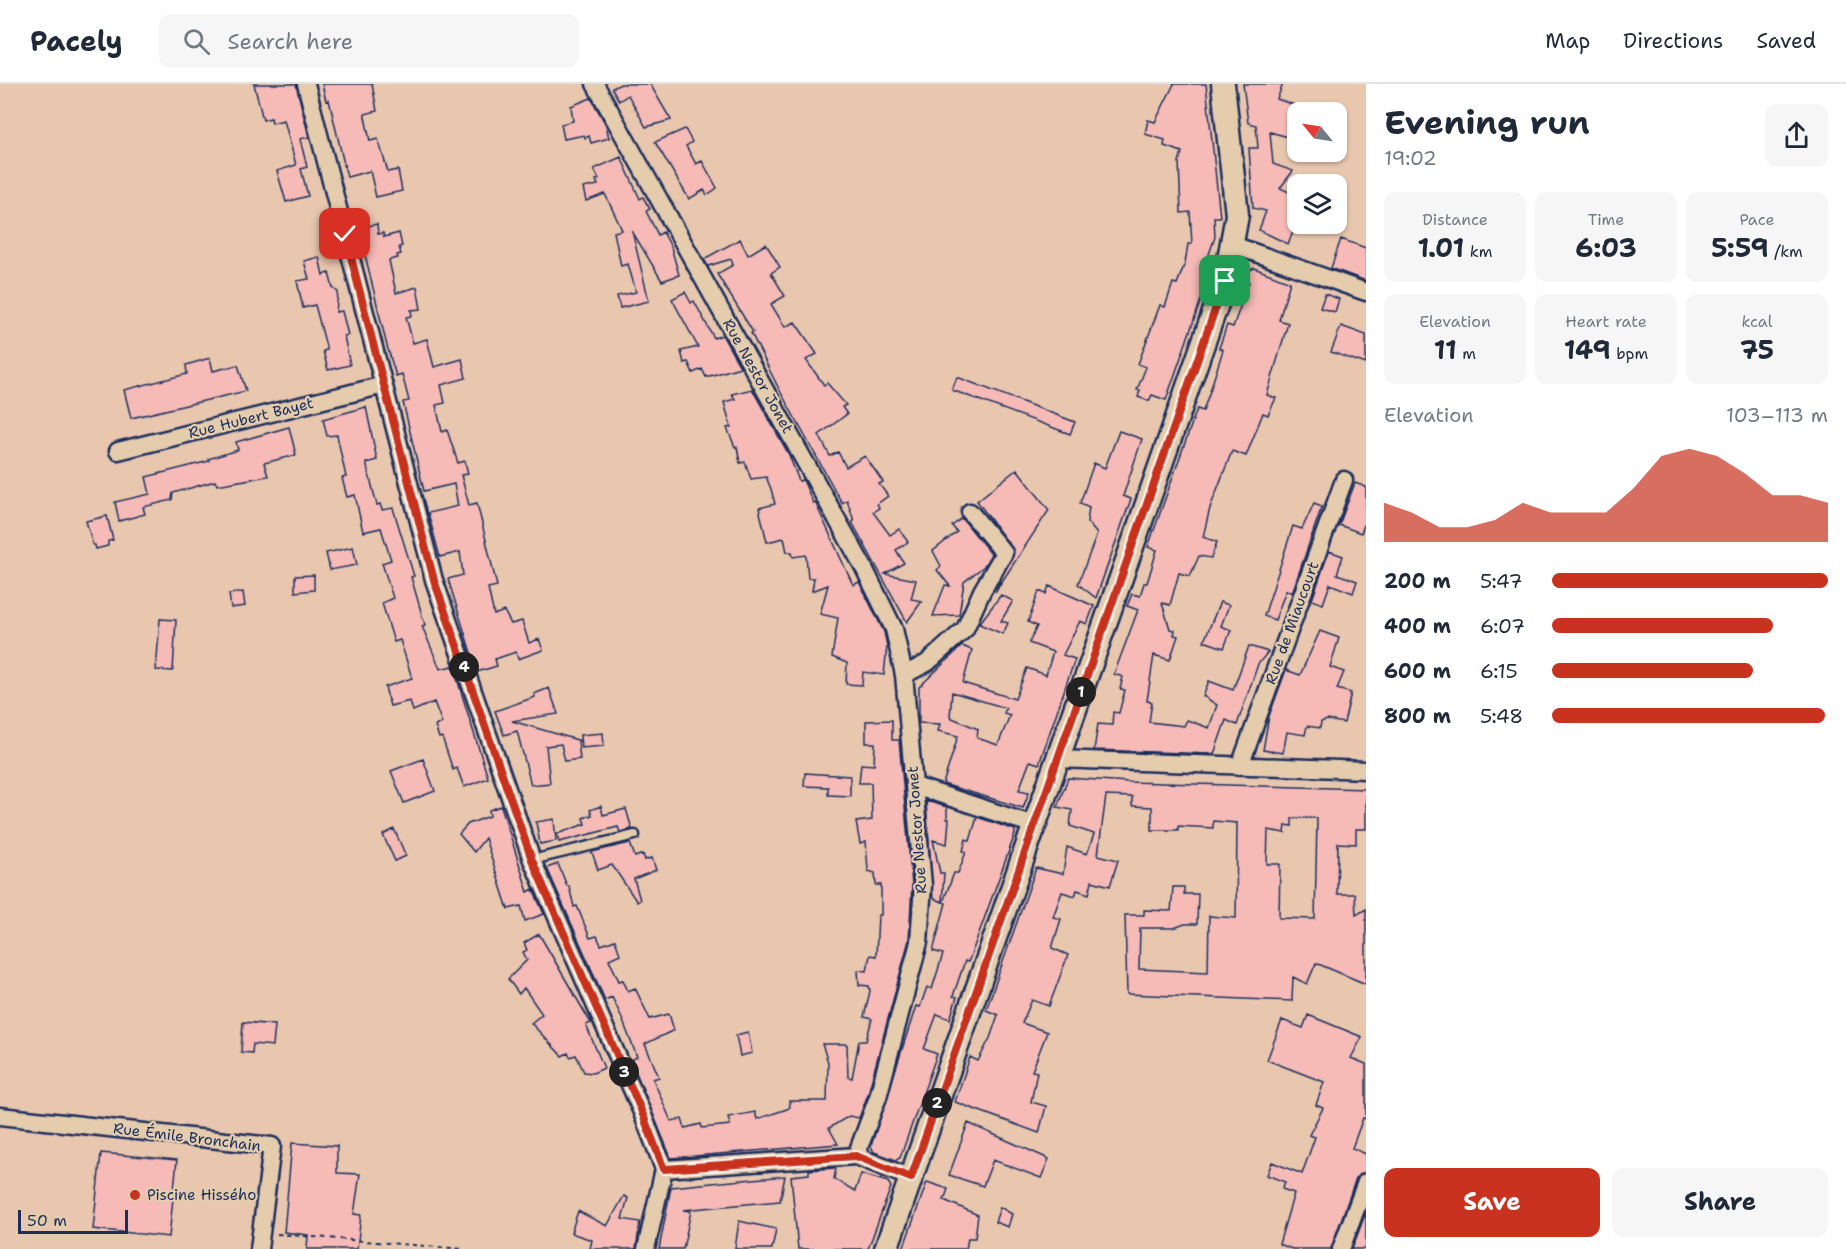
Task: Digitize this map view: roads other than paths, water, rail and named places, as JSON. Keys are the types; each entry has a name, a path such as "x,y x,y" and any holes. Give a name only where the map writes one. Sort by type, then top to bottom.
{"main road":[{"path":"886,1249 1221,291 1233,245 1237,214 1223,84"}],"street":[{"path":"306,84 434,580 532,860 641,1110 664,1169 646,1249"},
{"name":"Rue Nestor Jonet","path":"595,84 864,568 894,628 904,675 923,885 919,942 878,1097 856,1156"},
{"path":"1233,245 1366,292"},
{"name":"Rue Hubert Bayet","path":"118,451 384,385"},
{"name":"Rue de Miaucourt","path":"1240,766 1344,480"},
{"path":"904,675 927,663 965,629 982,591 1004,553 970,512"},
{"path":"1057,759 1366,770"},
{"path":"915,786 1034,825"},
{"name":"Rue Émile Bronchain","path":"0,1116 272,1146 260,1241"},
{"path":"664,1169 856,1156 911,1178"},
{"path":"1341,1249 1366,1182"}],"lane":[{"path":"532,860 635,835"}],"place":[{"name":"Piscine Hissého","path":"135,1195"}]}
